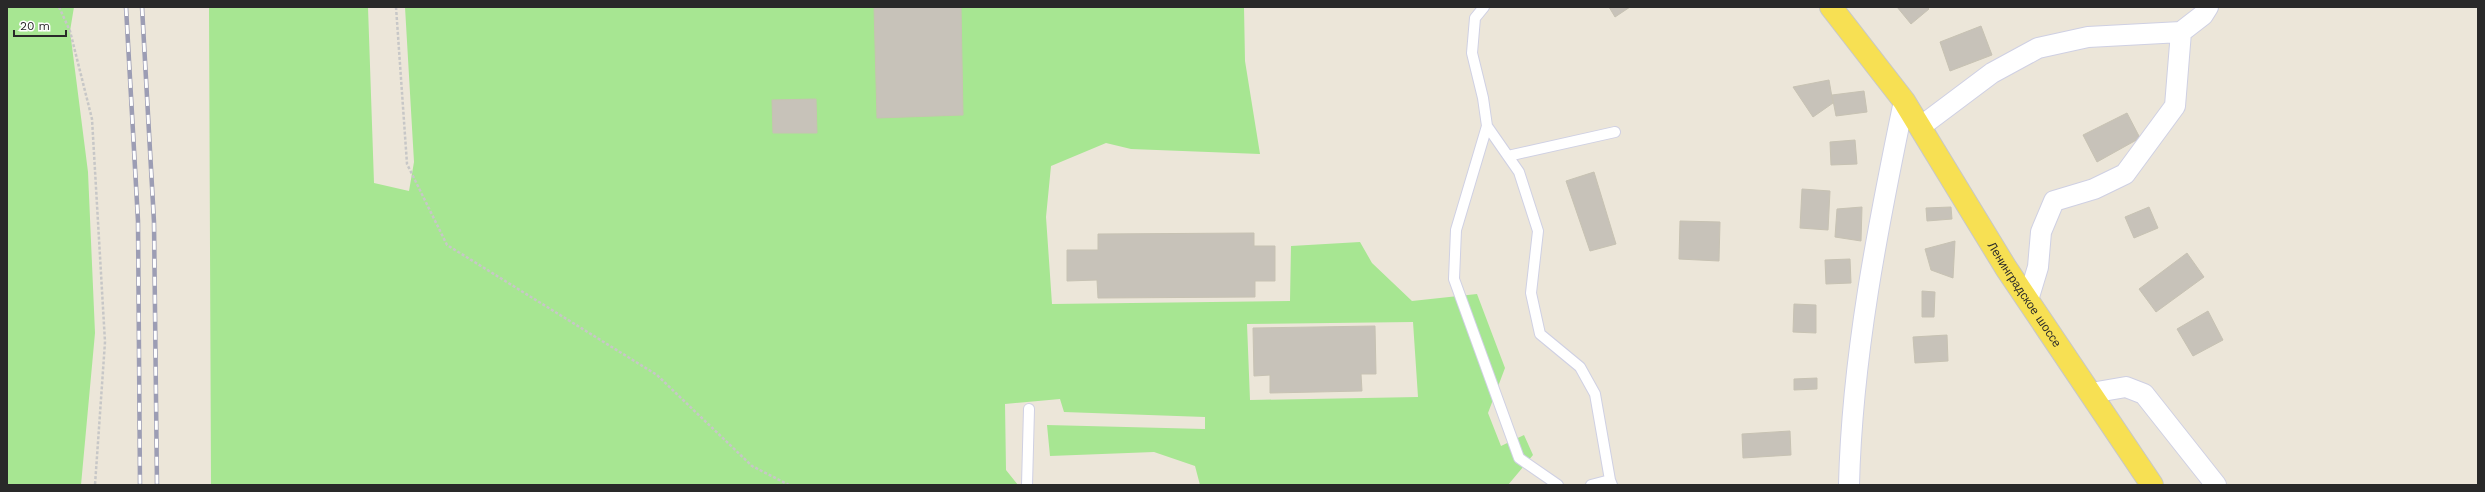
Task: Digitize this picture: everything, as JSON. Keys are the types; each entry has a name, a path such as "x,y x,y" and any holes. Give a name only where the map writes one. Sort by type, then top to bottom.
{"main road":[{"name":"Ленинградское шоссе","path":"1831,7 1904,101 2028,300 2152,485"}],"street":[{"path":"1920,127 1992,73 2038,48 2088,37 2181,32 2203,15 2208,7"},
{"path":"2028,300 2038,266 2041,232 2054,201 2094,188 2125,174 2174,106 2181,32"},
{"path":"1849,485 1850,436 1876,231 1904,101"},
{"path":"2091,393 2126,387 2144,394 2216,485"}],"lane":[{"path":"1484,7 1475,18 1472,53 1488,126 1519,172 1538,230 1531,294 1540,334 1580,367 1595,394 1611,483 1591,485"},
{"path":"1488,126 1456,230 1454,279 1519,458 1558,485"},
{"path":"1508,156 1615,132"},
{"path":"1027,485 1029,410"}],"path":[{"path":"59,7 70,30 92,119 105,342 94,485"},
{"path":"396,7 407,164 447,245 657,375 752,466 789,485"}],"green space":[{"path":"7,7 74,7 70,31 88,172 95,333 81,485 7,485"},
{"path":"209,7 368,7 374,183 409,191 414,162 405,7 1244,7 1245,61 1260,154 1131,149 1106,143 1051,166 1046,217 1052,304 1290,301 1291,246 1360,242 1372,263 1412,301 1477,294 1505,368 1488,413 1501,446 1524,435 1533,455 1508,485 1200,485 1195,466 1154,452 1050,456 1047,425 1205,429 1205,417 1064,412 1060,399 1005,404 1006,470 1018,485 211,485","holes":["1413,322 1418,397 1250,400 1247,324"]}],"building":[{"path":"874,7 961,7 963,115 877,118"},
{"path":"1609,7 1630,7 1615,17"},
{"path":"1897,7 1927,7 1929,9 1911,24"},
{"path":"1981,26 1992,55 1950,71 1940,42"},
{"path":"1829,80 1833,103 1813,117 1793,87"},
{"path":"1864,91 1867,112 1836,116 1832,95"},
{"path":"816,99 817,133 773,133 772,100"},
{"path":"2127,113 2140,138 2097,162 2083,135"},
{"path":"1855,140 1857,164 1831,165 1830,142"},
{"path":"1594,172 1616,244 1590,251 1566,181"},
{"path":"1802,189 1830,191 1828,230 1800,228"},
{"path":"1862,207 1861,241 1835,237 1837,209"},
{"path":"1951,207 1952,219 1927,221 1926,208"},
{"path":"2149,207 2158,228 2134,238 2125,217"},
{"path":"1680,221 1720,222 1719,261 1679,259"},
{"path":"1254,233 1254,246 1275,246 1275,281 1255,281 1255,297 1098,298 1097,280 1067,281 1067,250 1098,250 1098,234"},
{"path":"1955,241 1953,278 1931,270 1925,249"},
{"path":"2187,253 2204,277 2156,312 2139,289"},
{"path":"1850,259 1851,283 1826,284 1825,260"},
{"path":"1922,291 1935,292 1934,317 1922,317"},
{"path":"1794,304 1816,305 1816,333 1793,332"},
{"path":"2208,311 2223,340 2193,356 2177,329"},
{"path":"1375,326 1376,374 1361,374 1362,391 1270,393 1270,375 1254,376 1253,328"},
{"path":"1947,335 1948,361 1915,363 1913,337"},
{"path":"1817,378 1817,389 1794,390 1794,379"},
{"path":"1790,431 1791,455 1743,458 1742,434"}],"railway":[{"path":"126,7 138,221 140,485"},
{"path":"142,7 154,222 157,485"}]}
